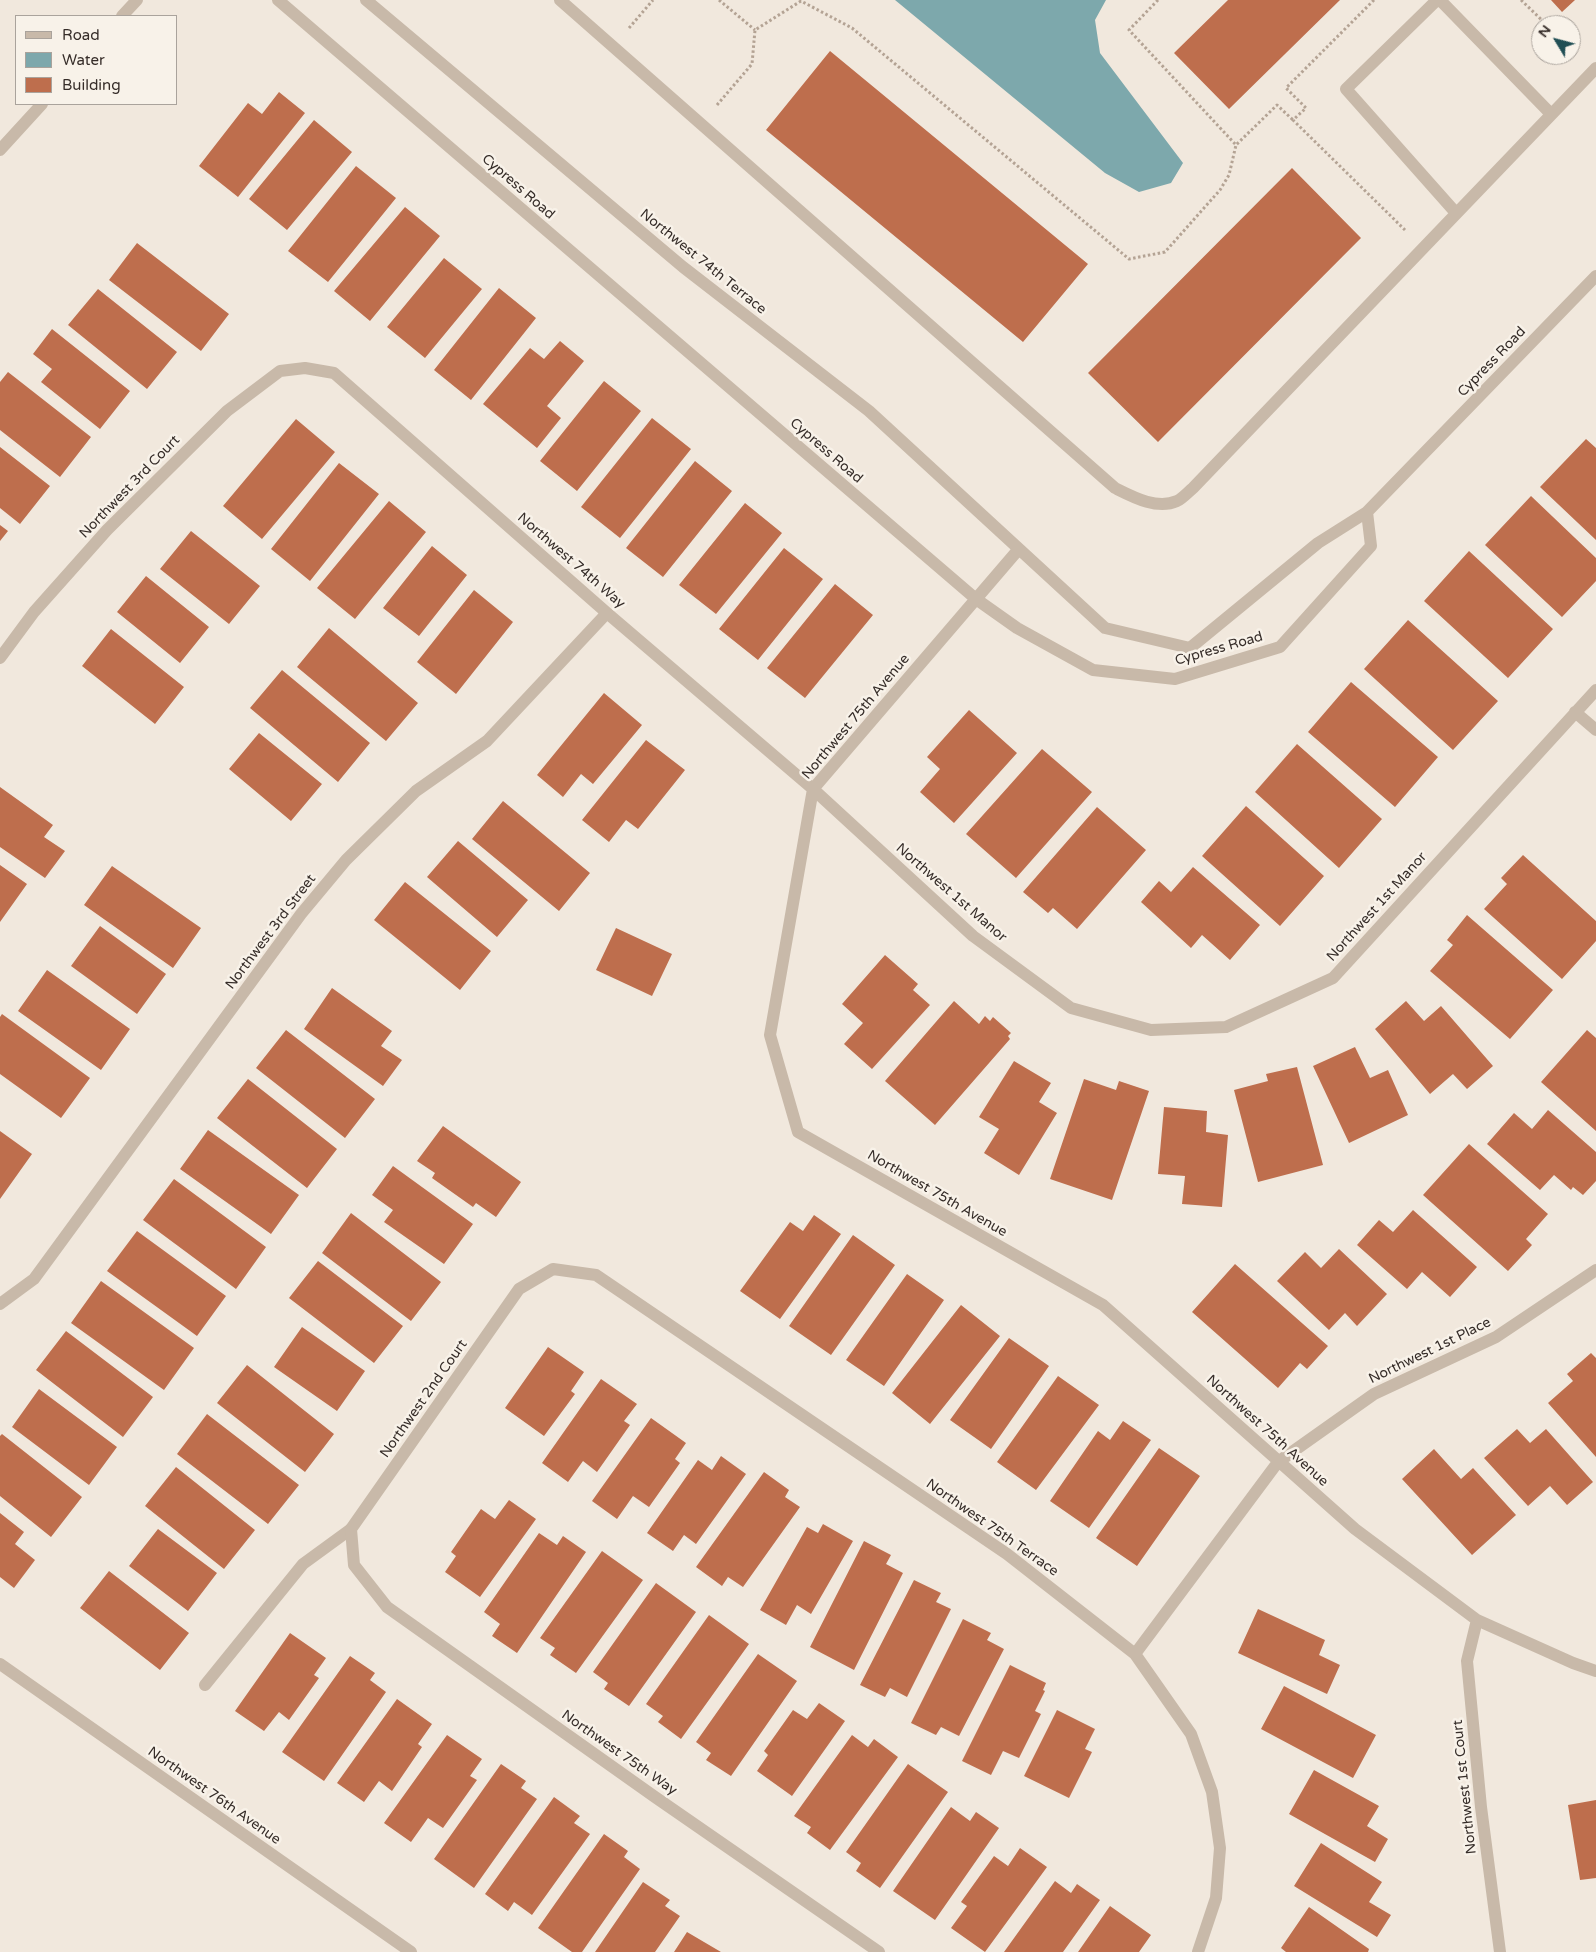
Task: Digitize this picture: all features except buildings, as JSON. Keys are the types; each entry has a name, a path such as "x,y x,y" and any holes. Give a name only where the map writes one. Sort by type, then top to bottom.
{"street":[{"path":"123,15 137,0"},
{"name":"Cypress Road","path":"278,0 976,599 1017,628 1093,670 1175,678 1280,647 1371,546 1367,512"},
{"name":"Northwest 74th Terrace","path":"366,0 683,267 869,410 1018,550"},
{"path":"560,0 1115,488 1138,500 1160,504 1177,501 1193,488 1596,68"},
{"path":"1456,213 1346,89 1439,0 1551,114"},
{"path":"0,150 41,105"},
{"name":"Cypress Road","path":"1018,550 1104,628 1190,648 1318,543 1367,512 1596,276"},
{"name":"Northwest 74th Way","path":"305,368 334,372 607,613 813,789"},
{"name":"Northwest 3rd Court","path":"0,658 34,612 107,530 227,411 280,370 305,368"},
{"name":"Northwest 75th Avenue","path":"1018,550 813,789 770,1036 798,1132 1103,1305 1355,1529 1477,1620 1573,1663 1596,1671"},
{"name":"Northwest 3rd Street","path":"0,1304 34,1278 301,914 346,860 416,792 487,740 607,613"},
{"name":"Northwest 1st Manor","path":"813,789 974,936 1071,1008 1150,1030 1226,1027 1333,978 1596,690"},
{"path":"1575,712 1596,730"},
{"name":"Northwest 2nd Court","path":"205,1685 303,1564 351,1529 519,1288 553,1269"},
{"name":"Northwest 75th Terrace","path":"553,1269 596,1274 1007,1554 1135,1654 1191,1734 1212,1792 1220,1848 1216,1898 1198,1952"},
{"name":"Northwest 1st Place","path":"1135,1654 1278,1462 1374,1394 1496,1338 1596,1270"},
{"name":"Northwest 75th Way","path":"351,1529 354,1565 387,1607 655,1797 879,1952"},
{"name":"Northwest 1st Court","path":"1477,1620 1467,1661 1481,1807 1500,1952"},
{"name":"Northwest 76th Avenue","path":"0,1664 412,1952"}],"path":[{"path":"612,46 653,0"},
{"path":"720,0 755,30"},
{"path":"1158,0 1129,30 1236,145"},
{"path":"1521,0 1537,15"},
{"path":"755,30 801,1 852,28 1129,259 1165,252 1220,190 1229,175 1236,145 1278,105 1293,120"},
{"path":"700,124 752,64 755,30"}],"water":[{"path":"895,0 1106,0 1095,20 1100,53 1183,163 1171,183 1139,192 1105,173"}]}
